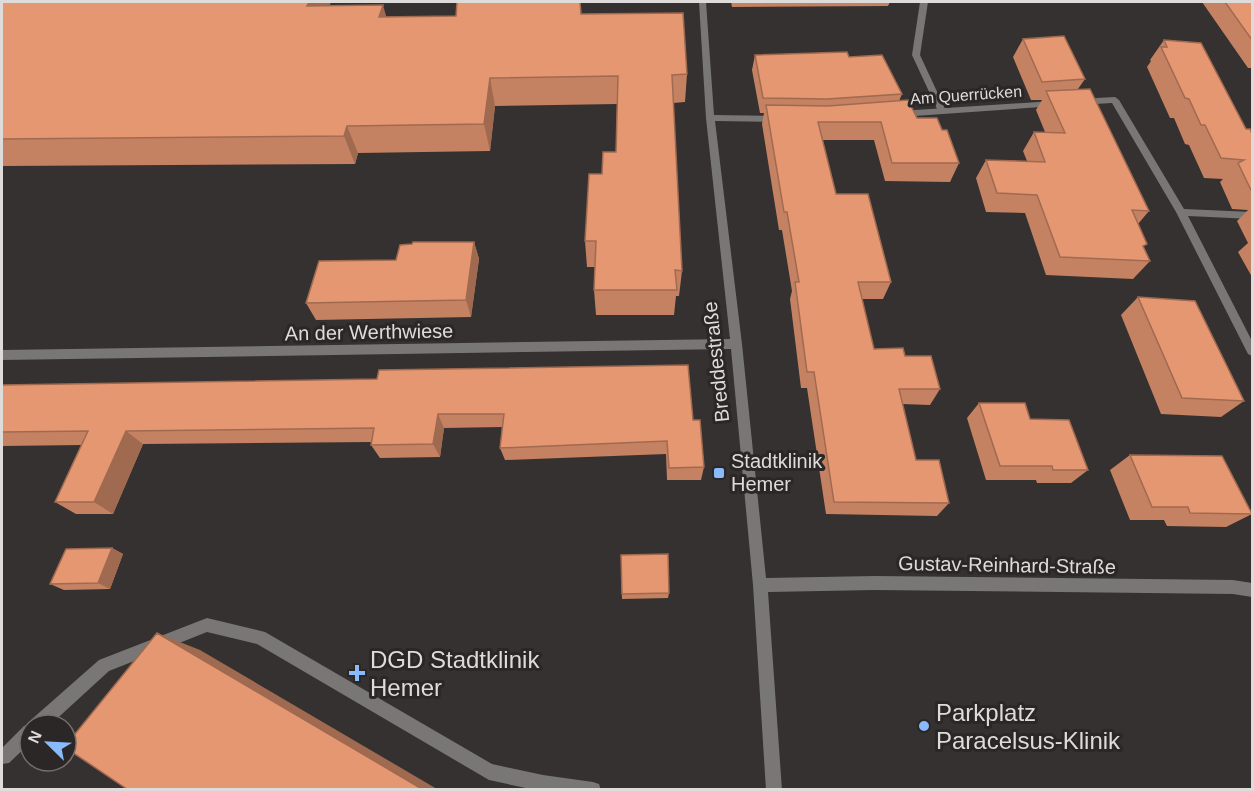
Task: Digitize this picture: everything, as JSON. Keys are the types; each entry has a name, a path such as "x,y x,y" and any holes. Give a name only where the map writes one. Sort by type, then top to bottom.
{"street":[{"name":"Breddestraße","path":"702,2 710,118 760,585 774,789"},
{"path":"924,2 916,55 942,111"},
{"name":"Am Querrücken","path":"894,114 1115,100 1181,212"},
{"path":"710,118 789,119"},
{"path":"1252,215 1181,212 1252,351"},
{"name":"An der Werthwiese","path":"2,355 736,344"},
{"name":"Gustav-Reinhard-Straße","path":"760,585 886,583 1233,587 1252,590"},
{"path":"51,713 104,666 207,625 260,637 489,772 543,783 593,789"},
{"path":"3,757 18,743"}],"building":[{"path":"2,2 309,2 307,6 383,5 379,17 456,16 457,2 580,2 581,14 683,13 687,74 672,75 682,271 675,270 677,290 594,290 596,241 585,241 589,174 602,174 603,152 616,152 618,76 490,78 484,124 347,126 344,136 2,139"},
{"path":"1225,2 1252,2 1252,40"},
{"path":"1064,36 1085,79 1042,82 1023,39"},
{"path":"1164,40 1201,43 1246,129 1250,129 1252,134 1252,190 1238,163 1244,160 1221,158 1205,125 1201,125 1189,99 1185,98 1161,47 1167,47"},
{"path":"847,52 849,57 882,55 902,94 827,99 763,98 755,55"},
{"path":"1090,89 1149,211 1132,210 1147,244 1143,246 1150,261 1060,257 1037,195 997,193 986,160 1045,162 1034,132 1065,133 1046,91"},
{"path":"908,100 917,118 937,118 942,130 947,130 959,163 892,163 881,122 818,122 836,194 868,194 891,282 858,282 874,349 903,348 905,356 931,356 940,389 899,389 916,460 939,460 949,503 834,502 814,372 807,372 795,282 799,282 787,212 784,212 766,105 828,106"},
{"path":"413,242 474,242 466,300 306,303 319,261 396,260 400,245"},
{"path":"1138,297 1195,301 1244,401 1182,398"},
{"path":"688,365 693,420 700,420 704,467 669,468 667,441 500,448 504,414 438,414 433,444 371,445 374,428 126,431 94,502 55,502 88,431 2,432 2,385 377,379 379,370"},
{"path":"979,403 1025,403 1030,419 1069,420 1088,470 1053,470 1052,466 1000,466"},
{"path":"1130,455 1222,456 1252,514 1190,513 1188,507 1152,507"},
{"path":"112,548 98,583 50,584 66,549"},
{"path":"668,554 669,593 622,594 621,555"},
{"path":"157,633 422,789 127,789 78,756 78,730"}],"place":[{"name":"Stadtklinik Hemer","path":"719,473"},
{"name":"DGD Stadtklinik Hemer","path":"357,673"},
{"name":"Parkplatz Paracelsus-Klinik","path":"924,726"}]}
